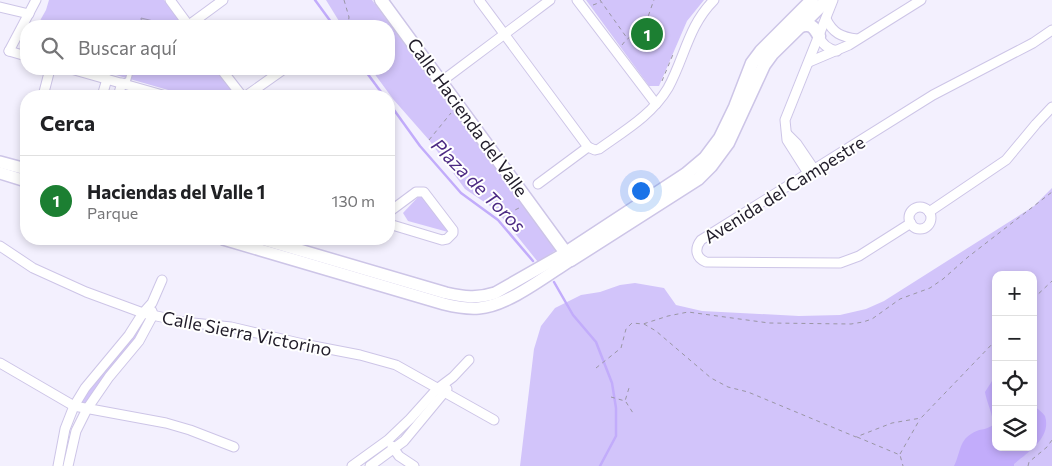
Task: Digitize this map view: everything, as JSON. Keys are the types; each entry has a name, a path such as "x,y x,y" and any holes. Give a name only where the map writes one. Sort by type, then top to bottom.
{"main road":[{"name":"Calle Hacienda del Valle","path":"381,0 569,256"},
{"path":"569,256 686,174 705,158 720,138 752,63 761,51 812,0"},
{"path":"569,256 698,179 724,150 737,127 764,64 827,0"},
{"path":"800,26 811,25 819,36"}],"street":[{"path":"26,20 36,0"},
{"path":"170,0 185,20"},
{"path":"197,20 223,0"},
{"path":"479,0 588,147 595,150 644,116 656,104 667,89 693,28 714,0"},
{"path":"442,81 550,0"},
{"path":"577,0 656,104"},
{"path":"811,171 793,139 786,134 784,129 785,120 833,0"},
{"path":"809,62 837,51 920,0"},
{"path":"0,7 29,14"},
{"path":"826,18 830,28 838,35 857,39"},
{"name":"Avenida del Campestre","path":"911,223 859,256 840,263 706,262 698,256 696,250 697,244 701,240 933,95 1033,44 1052,30"},
{"path":"0,56 9,51 20,31"},
{"path":"819,36 824,45 837,51"},
{"path":"9,51 20,54"},
{"path":"45,90 48,75"},
{"path":"103,90 104,75 122,84 144,90"},
{"path":"226,75 237,90"},
{"path":"254,90 276,75"},
{"path":"120,90 122,84"},
{"path":"929,212 1006,160 1052,107"},
{"path":"538,184 588,147"},
{"path":"0,162 20,168"},
{"path":"0,173 20,179"},
{"path":"395,208 416,192 424,192 453,230 453,233 450,238 442,240 395,226"},
{"path":"921,207 929,212 931,218 927,226 918,228 911,223 910,216 915,208 921,207"},
{"path":"242,245 444,304 466,308 491,306 505,300 569,256"},
{"path":"282,245 468,298 495,293 569,256"},
{"name":"Calle Sierra Victorino","path":"0,246 33,268 86,292 143,313 184,322 231,327 303,344 380,359 396,365 494,420"},
{"path":"58,466 65,430 74,406 99,370 129,335 152,303 162,280"},
{"path":"68,466 76,431 87,409 109,377 139,341 152,315 152,303"},
{"path":"370,466 404,441 441,391 469,360"},
{"path":"0,363 74,406 137,416 166,423 234,447"},
{"path":"352,466 388,440 441,391"},
{"path":"388,440 399,456 414,466"}],"lane":[{"path":"122,84 128,80 129,75"}],"path":[{"path":"344,0 349,20"},
{"path":"600,0 626,38"},
{"path":"621,47 626,38 630,37 645,24 654,0"},
{"path":"429,140 454,111"},
{"path":"596,368 621,348 626,329 632,323 643,324 688,312 769,324 851,324 872,319 900,298 930,288 943,279 968,257 1052,192"},
{"path":"501,217 524,206"},
{"path":"1037,294 1052,281"},
{"path":"643,324 656,331 711,378 728,387 748,392 900,455"},
{"path":"903,466 900,455 921,418 992,344"},
{"path":"625,401 629,388"},
{"path":"611,397 625,401 634,413"},
{"path":"856,437 892,423 921,418"},
{"path":"1028,466 1029,462 1047,447 1052,440"}],"shaded area":[{"path":"49,0 164,0 179,20 40,20"},
{"path":"326,0 372,0 387,20 338,20"},
{"path":"586,0 704,0 687,21 659,86 649,86"},
{"path":"395,31 556,250 538,262 496,210 465,189 429,140 395,101 395,90 386,90 375,75 395,75"},
{"path":"116,75 220,75 232,90 168,90"},
{"path":"1052,188 1052,466 520,466 534,349 541,326 555,308 581,295 635,283 664,288 676,305 702,311 799,316 840,315 866,309 884,301 1034,206"},
{"path":"420,195 431,196 451,227 448,232 408,221 403,213"},
{"path":"138,325 142,325 145,330 87,406 81,403 90,388"},
{"path":"992,381 992,416 985,392"},
{"path":"1037,408 1045,416 1046,424 1042,438 1037,444"},
{"path":"992,426 992,451 1030,451 1014,466 954,466 964,440 974,432"}],"waterway":[{"name":"Plaza de Toros","path":"315,0 330,20"},
{"name":"Plaza de Toros","path":"368,75 380,90"},
{"name":"Plaza de Toros","path":"395,111 420,146 461,193 498,220 533,261"},
{"name":"Plaza de Toros","path":"554,282 573,315 596,342 612,383 616,408 616,436 600,466"}],"place":[{"name":"Haciendas del Valle 1","path":"647,34"}]}
